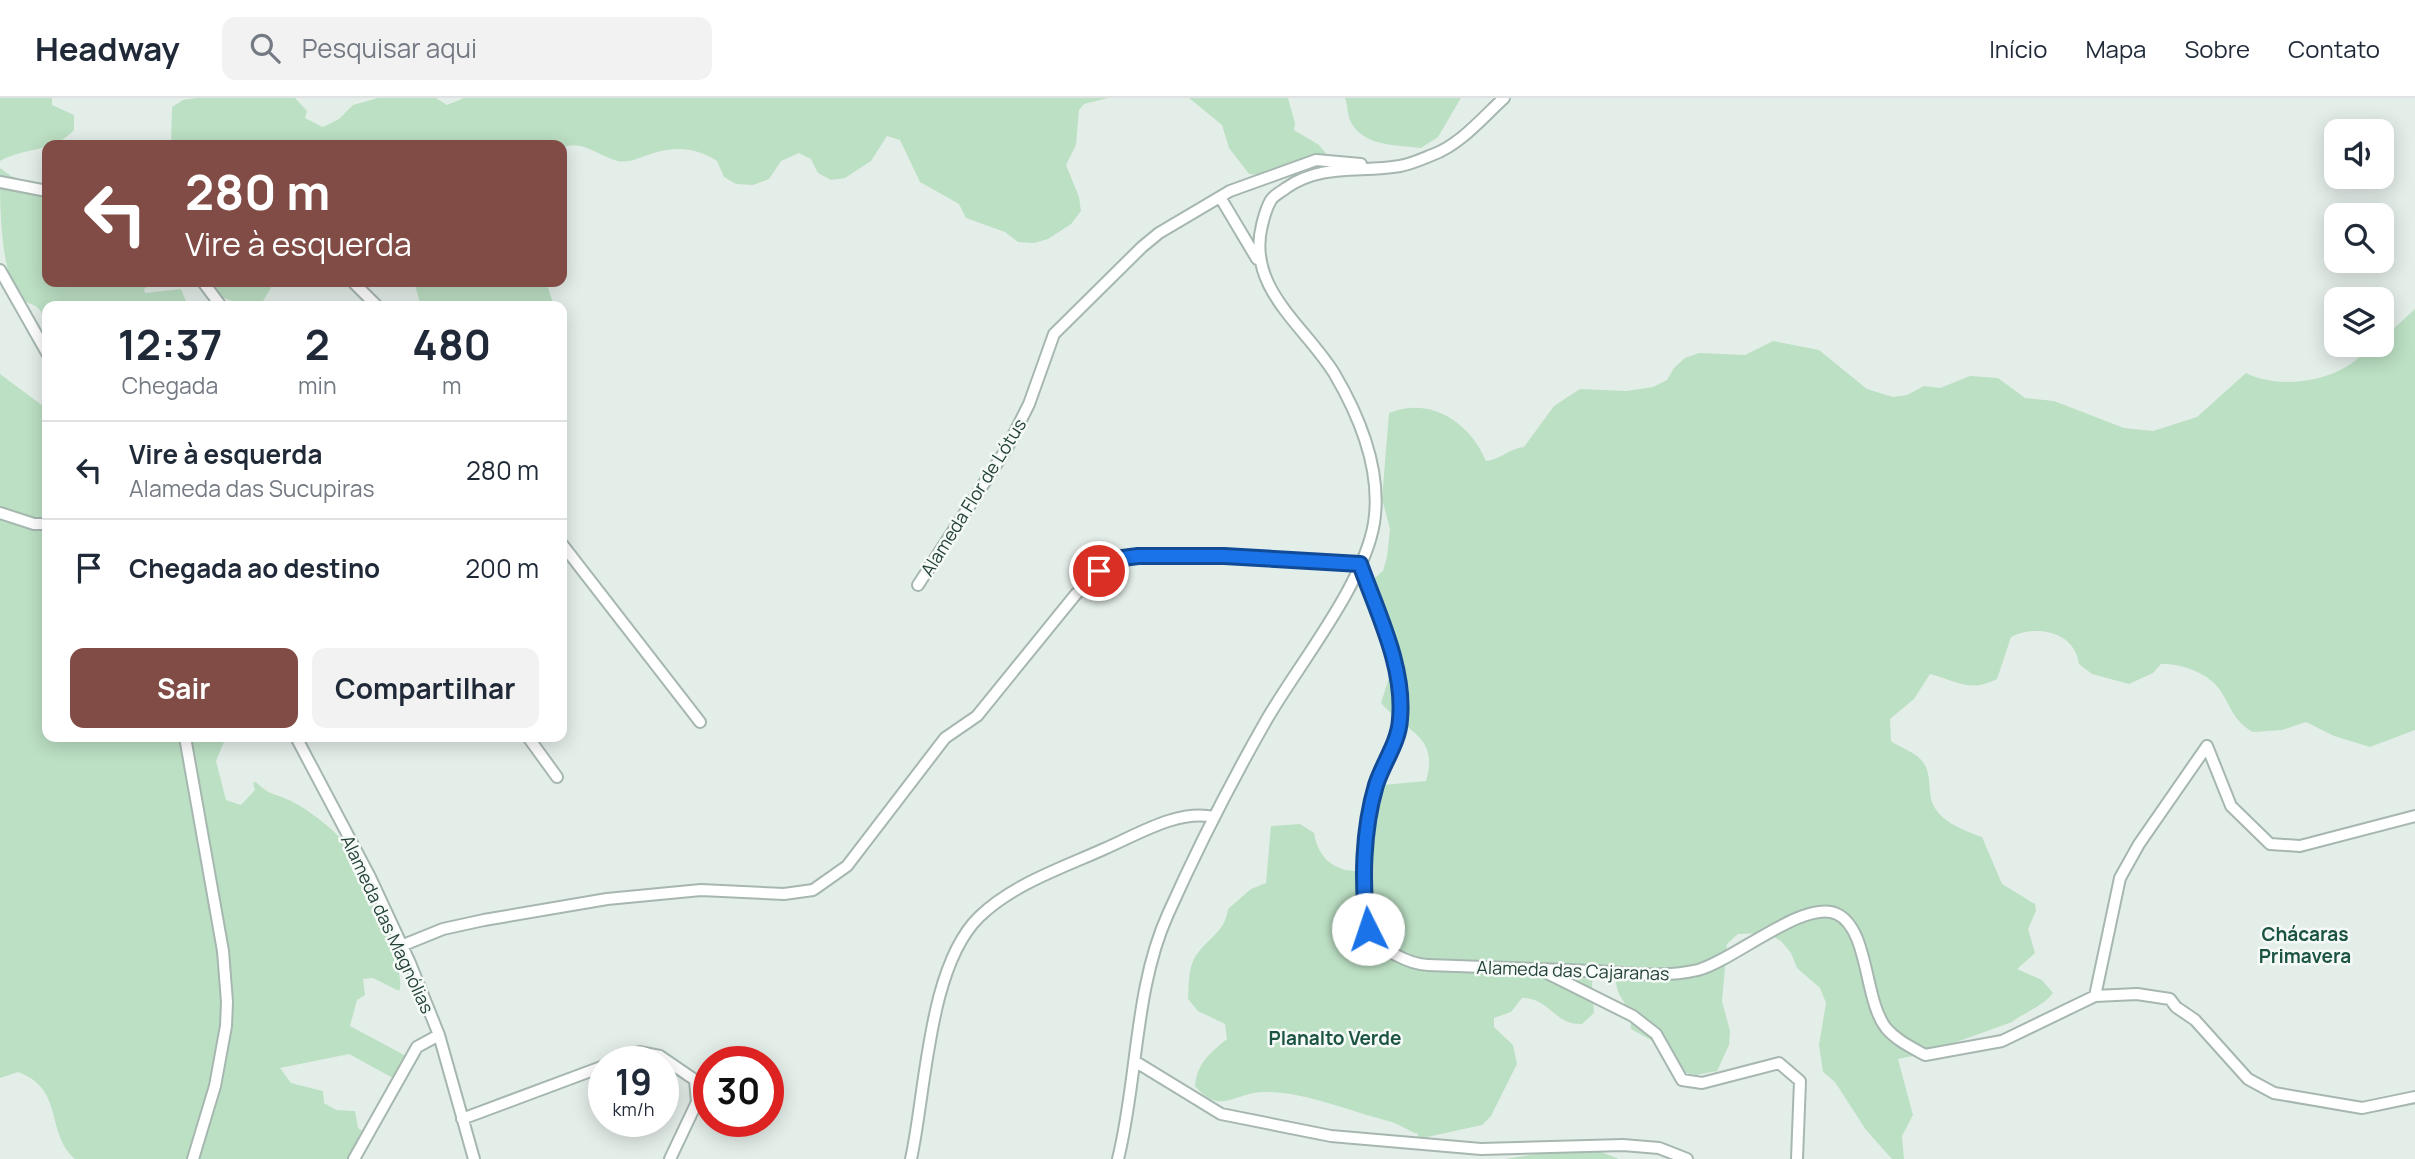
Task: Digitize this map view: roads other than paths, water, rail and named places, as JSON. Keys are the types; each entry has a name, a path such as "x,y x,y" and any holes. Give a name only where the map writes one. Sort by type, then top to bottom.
{"street":[{"path":"1260,264 1259,234 1272,198 1303,176 1331,169 1401,166 1436,154 1461,138 1504,98"},
{"name":"Alameda Flor de Lótus","path":"918,585 1007,448 1028,404 1048,347 1061,324 1159,233 1220,198 1316,160 1378,167"},
{"path":"0,182 42,190"},
{"path":"1118,1159 1157,945 1166,917 1214,817 1267,719 1360,564 1374,526 1377,490 1374,467 1347,396 1331,369 1276,298 1260,264 1220,198"},
{"path":"0,270 42,344"},
{"path":"358,287 372,301"},
{"path":"0,513 42,524"},
{"path":"567,550 700,722"},
{"path":"401,946 443,929 484,919 607,899 701,890 783,894 813,890 847,866 946,738 977,716 1076,594 1115,559 1138,556 1224,556 1360,564"},
{"name":"Alameda das Cajaranas","path":"1360,564 1394,659 1401,704 1398,732 1377,783 1368,817 1365,854 1368,929 1375,939 1417,964 1666,974 1698,970 1718,963 1797,916 1826,911 1836,913 1847,920 1856,936 1867,981 1885,1026 1897,1039 1925,1055 2002,1041 2095,996"},
{"path":"186,742 223,951 226,1026 215,1086 193,1159"},
{"name":"Alameda das Magnólias","path":"299,742 370,877 439,1035 474,1159"},
{"path":"532,742 557,777"},
{"path":"2415,816 2300,846 2270,844 2231,806 2207,746 2139,844 2120,878 2095,996 2137,994 2170,999 2176,1007 2195,1020 2248,1079 2274,1093 2362,1108 2415,1097"},
{"path":"911,1159 935,1012 953,960 971,925 1006,895 1062,868 1186,816 1214,817"},
{"path":"1540,970 1633,1016 1656,1034 1682,1080 1702,1083 1739,1076 1779,1063 1800,1081 1797,1159"},
{"path":"354,1159 417,1048 439,1035"},
{"path":"1136,1062 1221,1114 1331,1136 1481,1149 1623,1145 1659,1148 1687,1159"},
{"path":"670,1159 697,1102 695,1080 679,1069"},
{"path":"462,1119 588,1072"},
{"path":"1481,1149 1498,1159"}],"district":[{"name":"Chácaras Primavera","path":"2305,945"},
{"name":"Planalto Verde","path":"1335,1038"}]}
